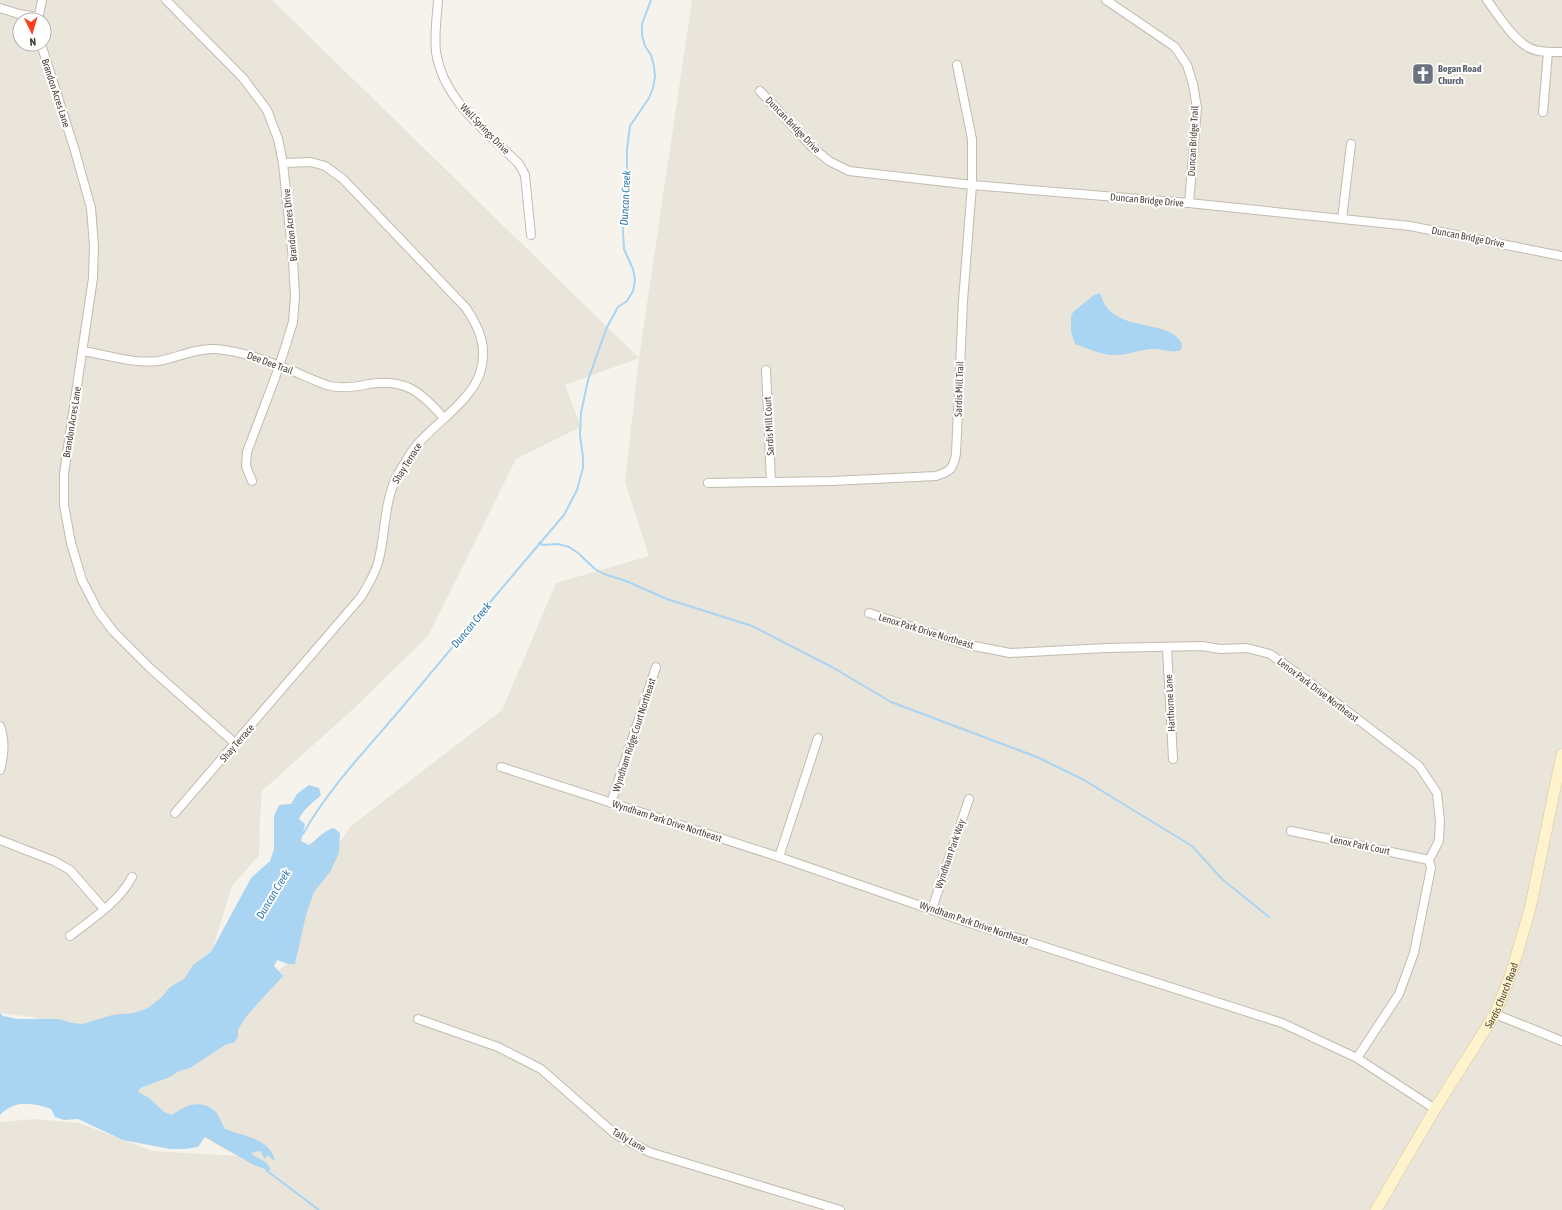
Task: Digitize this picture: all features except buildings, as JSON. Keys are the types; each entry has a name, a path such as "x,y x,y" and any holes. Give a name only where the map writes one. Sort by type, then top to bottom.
{"street":[{"path":"39,12 42,0"},
{"name":"Brandon Acres Drive","path":"166,0 243,78 267,110 278,139 283,163 293,260 295,296 293,322 279,366 247,452 246,466 252,481"},
{"name":"Well Springs Drive","path":"438,0 436,53 442,72 450,91 462,107 519,164 525,175 531,235"},
{"name":"Duncan Bridge Trail","path":"1106,0 1175,47 1187,65 1193,84 1196,108 1189,203"},
{"path":"1487,0 1509,30 1528,48 1548,52 1562,52"},
{"path":"0,8 13,12"},
{"name":"Brandon Acres Lane","path":"43,52 75,151 90,208 94,246 94,278 64,474 64,505 71,543 82,580 98,611 113,631 151,669 236,744"},
{"path":"1543,112 1548,52"},
{"name":"Sardis Mill Trail","path":"708,483 832,481 936,476 949,472 954,464 956,454 963,301 972,185 972,139 957,65"},
{"name":"Duncan Bridge Drive","path":"760,91 812,147 829,161 849,171 972,185 1189,203 1410,226 1562,256"},
{"path":"1342,219 1351,144"},
{"name":"Shay Terrace","path":"175,813 361,597 372,579 379,560 390,493 398,474 416,446 472,389 480,374 483,356 482,340 476,323 466,308 343,179 325,166 311,162 283,163"},
{"name":"Dee Dee Trail","path":"83,350 142,362 159,361 190,352 213,349 238,352 330,386 343,388 383,382 398,382 426,398 444,418"},
{"name":"Sardis Mill Court","path":"766,370 772,481"},
{"name":"Lenox Park Drive Northeast","path":"869,613 964,644 1010,653 1106,648 1167,648 1202,646 1220,649 1247,648 1270,654 1420,766 1437,793 1439,841 1429,860 1431,868 1414,953 1400,994 1357,1058"},
{"name":"Harthorne Lane","path":"1167,648 1173,759"},
{"name":"Wyndham Ridge Court Northeast","path":"611,803 656,667"},
{"path":"0,726 4,745 3,760 0,770"},
{"path":"779,857 818,738"},
{"name":"Sardis Church Road","path":"1376,1210 1435,1109 1495,1014 1511,974 1530,909 1562,754"},
{"name":"Wyndham Park Drive Northeast","path":"501,767 779,857 978,926 1282,1023 1357,1058 1435,1109"},
{"name":"Wyndham Park Way","path":"932,909 969,799"},
{"name":"Lenox Park Court","path":"1291,831 1429,860"},
{"path":"0,840 70,870 104,909"},
{"path":"70,936 104,909 126,888 132,877"},
{"path":"1495,1014 1562,1041"},
{"name":"Tally Lane","path":"418,1019 498,1047 541,1070 615,1134 649,1152 840,1210"}],"shaded area":[{"path":"0,0 272,0 639,358 565,385 581,427 516,459 428,636 350,712 262,791 259,855 232,886 209,960 158,1015 112,1015 71,1027 32,1017 0,1013"},
{"path":"692,0 1562,0 1562,1210 0,1210 0,1122 36,1119 79,1123 153,1151 237,1156 149,1105 131,1089 257,986 297,957 294,923 308,888 351,826 502,710 556,583 649,556 625,482 639,358"}],"water":[{"path":"1100,293 1106,306 1116,315 1127,321 1165,330 1175,336 1182,344 1181,350 1174,351 1148,349 1124,354 1109,355 1075,344 1071,332 1071,317 1073,312 1094,295"},
{"path":"309,785 319,788 321,795 306,809 299,819 305,824 301,841 309,845 324,833 334,828 340,833 339,853 330,872 314,892 306,915 295,964 288,964 277,960 274,966 283,976 249,1013 238,1029 238,1036 235,1042 225,1045 190,1068 179,1071 170,1077 140,1088 138,1092 148,1097 164,1112 172,1115 182,1108 193,1104 205,1105 216,1112 225,1129 255,1139 268,1147 275,1161 267,1155 265,1159 260,1151 251,1153 265,1162 271,1171 254,1165 205,1137 198,1147 170,1149 123,1140 78,1119 64,1120 55,1117 51,1109 34,1104 17,1104 6,1109 0,1115 0,1013 3,1016 18,1019 59,1019 82,1024 112,1015 134,1013 148,1008 162,997 170,987 184,979 193,965 211,952 251,878 270,861 274,849 274,816 279,805 291,804 297,794"}],"waterway":[{"name":"Duncan Creek","path":"303,834 325,800 350,767 564,515 577,490 583,468 580,435 581,413 588,380 607,327 618,307 627,301 633,291 635,280 633,269 624,249 622,215 627,182 627,149 630,126 649,98 655,77 651,55 645,46 642,35 642,24 651,0"},
{"path":"539,543 543,545 558,544 569,547 578,553 595,569 604,574 626,581 667,599 752,626 832,667 891,702 1037,757 1084,780 1192,846 1222,879 1269,917"},
{"path":"266,1170 319,1210"}],"place":[{"name":"Bogan Road Church","path":"1423,74"}]}
